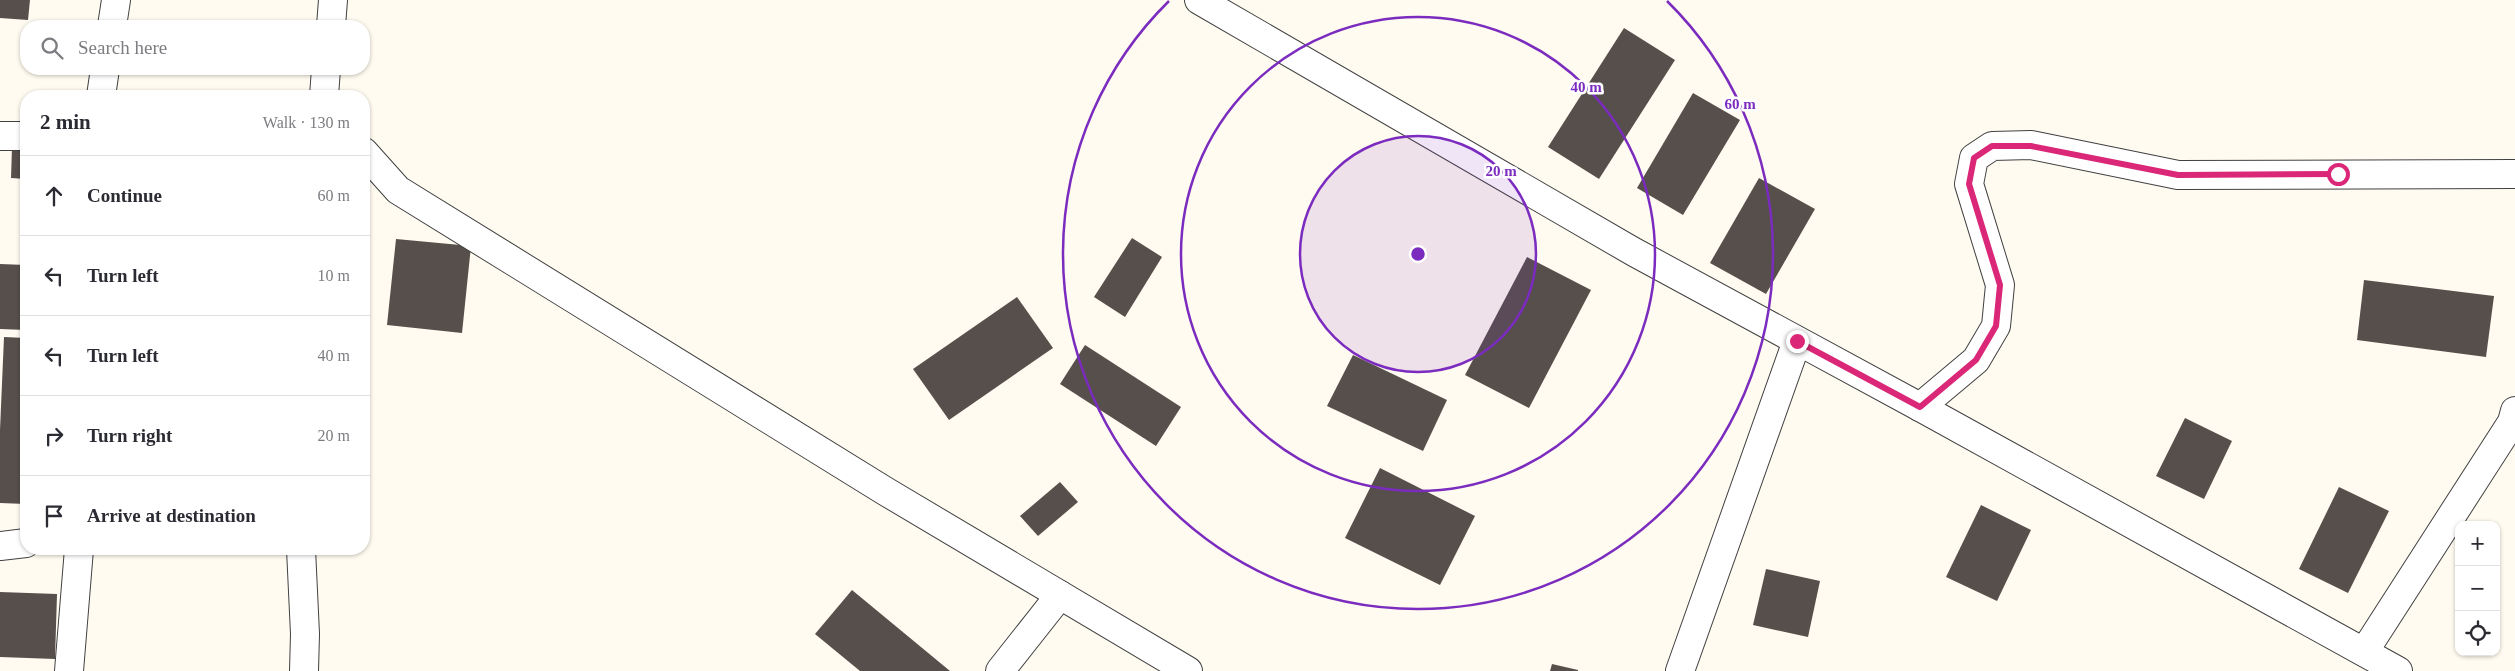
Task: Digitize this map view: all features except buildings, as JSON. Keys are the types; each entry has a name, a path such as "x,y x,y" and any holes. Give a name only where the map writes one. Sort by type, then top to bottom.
{"street":[{"path":"113,20 116,0"},
{"path":"331,20 333,0"},
{"path":"1199,0 1626,248 1920,407 2398,671"},
{"path":"102,90 104,75"},
{"path":"324,90 326,75"},
{"path":"0,136 20,136"},
{"path":"1920,407 1976,360 1996,326 2000,285 1969,184 1974,158 1992,146 2031,146 2178,175 2515,174"},
{"path":"370,159 398,190 885,491 1188,671"},
{"path":"370,185 398,190"},
{"path":"1680,671 1797,341"},
{"path":"2364,652 2512,422 2515,411"},
{"path":"0,546 20,544"},
{"path":"69,671 79,555"},
{"path":"301,555 306,634 304,671"},
{"path":"1000,671 1060,595"}],"route":[{"path":"1797,341 1920,407 1976,360 1996,326 2000,285 1969,184 1974,158 1992,146 2031,146 2178,175 2338,174"}]}
